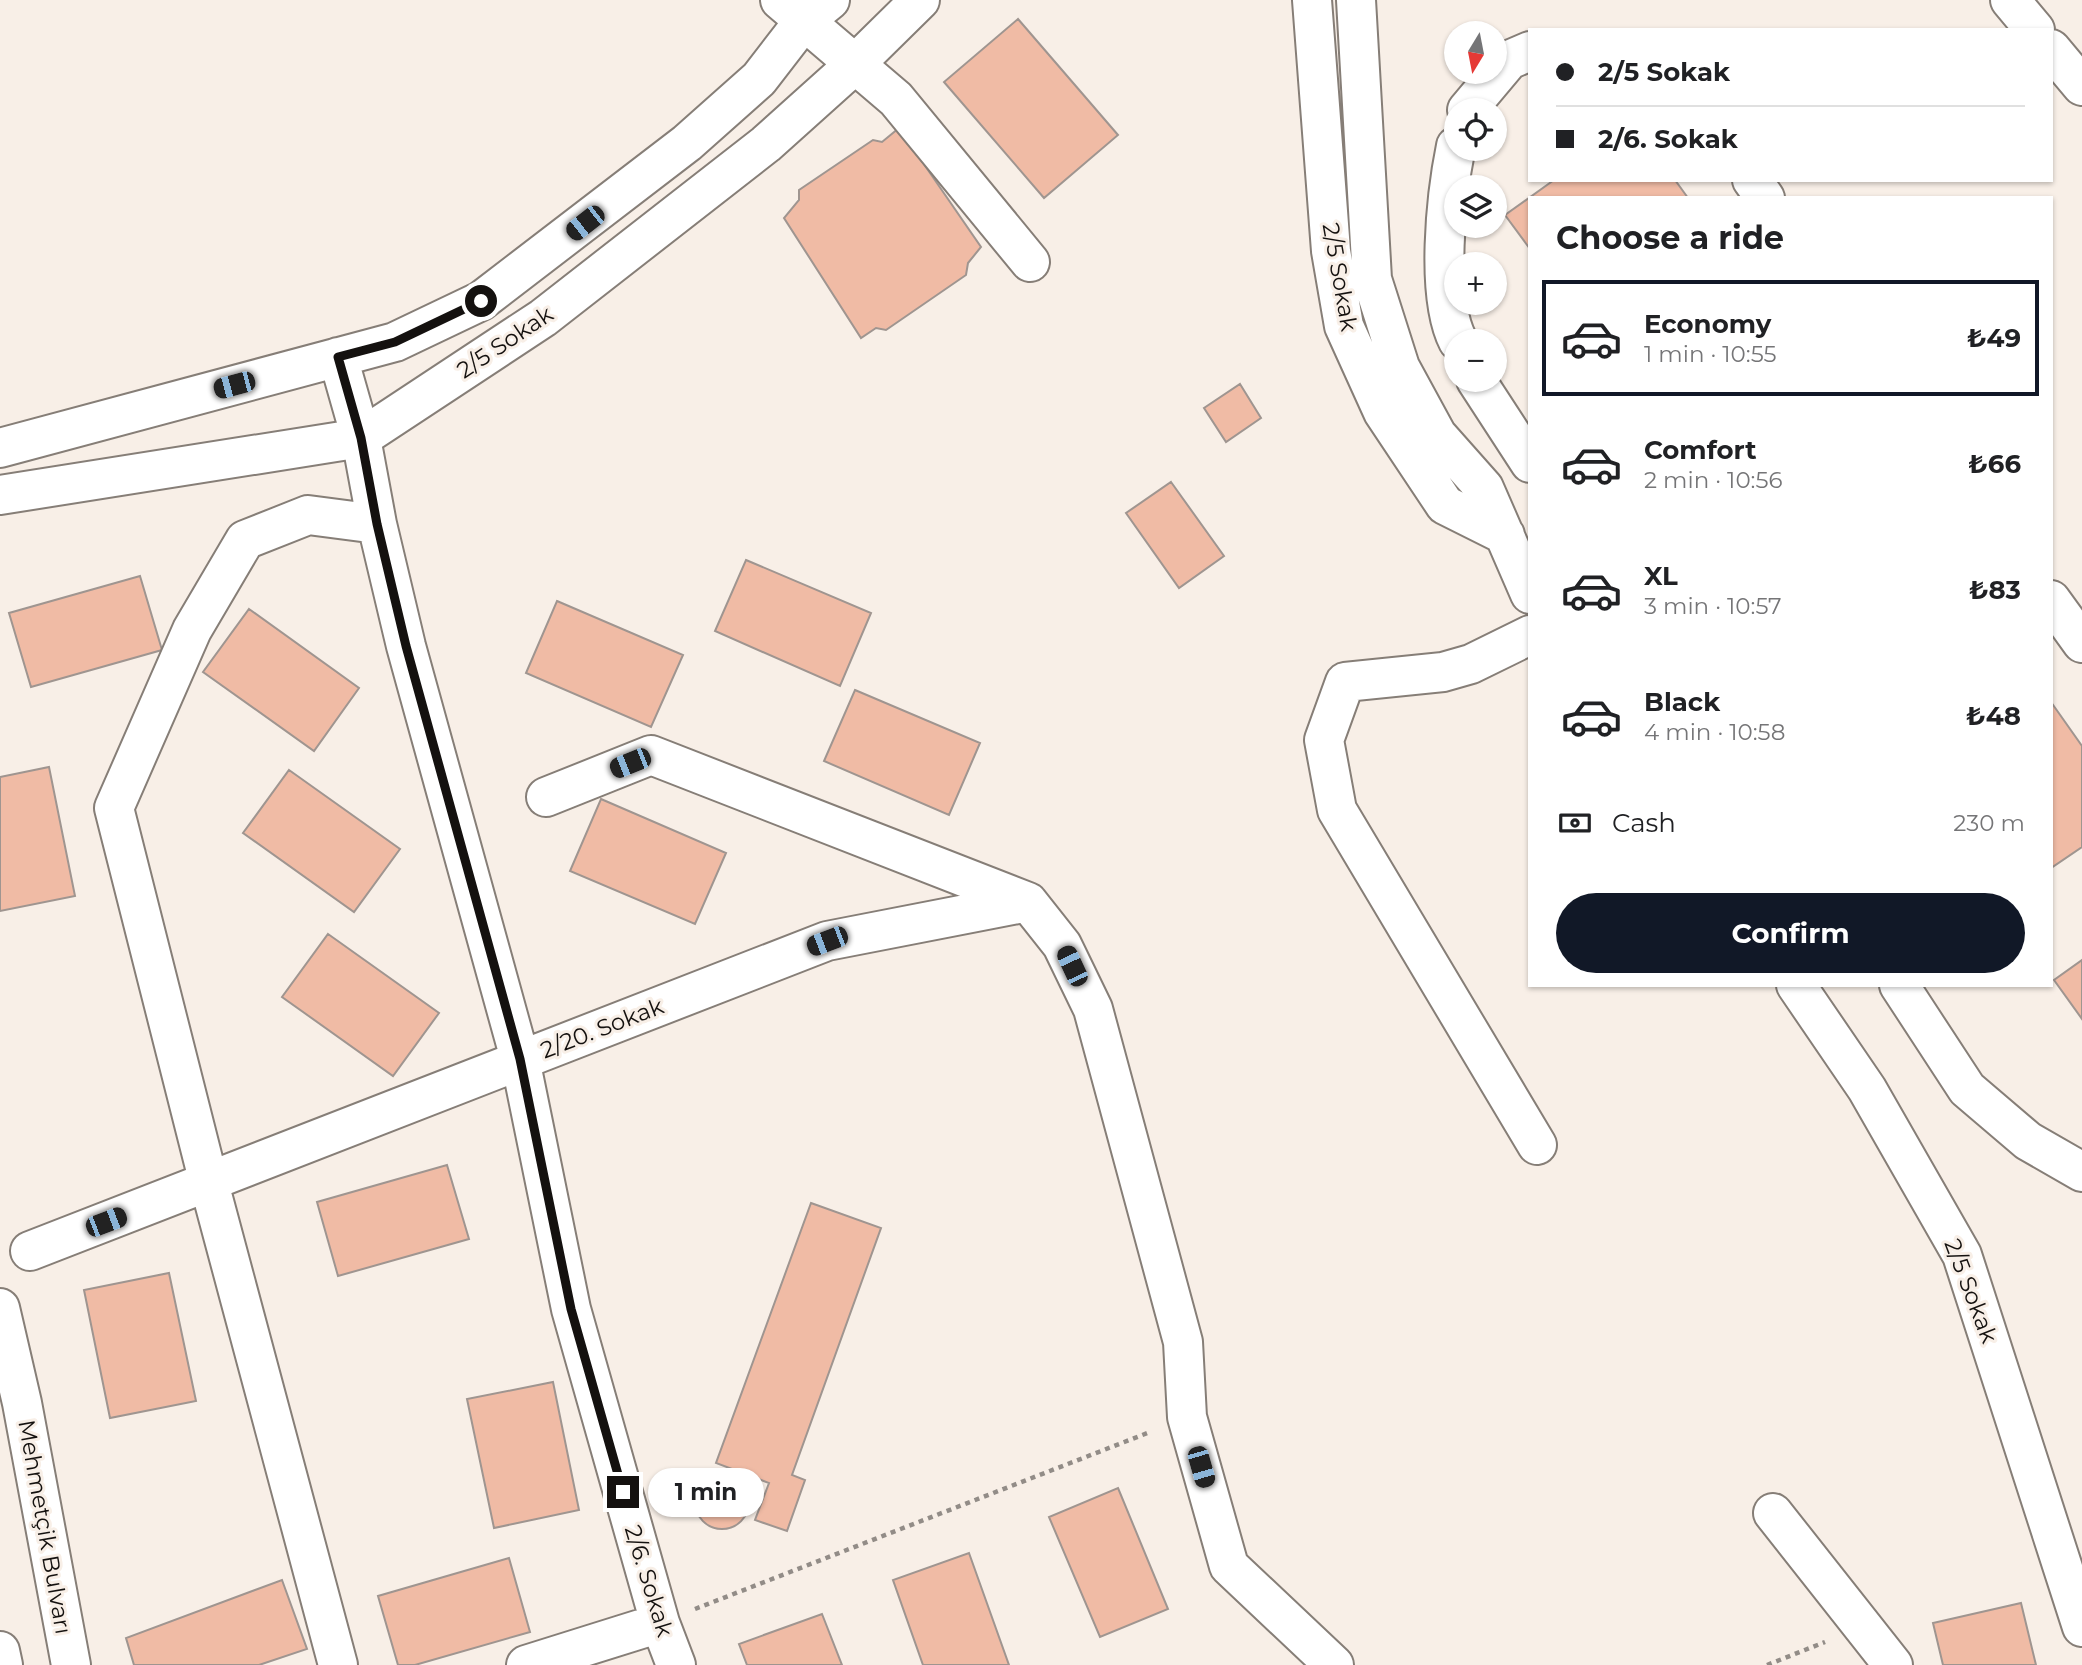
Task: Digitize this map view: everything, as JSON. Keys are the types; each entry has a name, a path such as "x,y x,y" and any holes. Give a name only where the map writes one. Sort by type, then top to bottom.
{"main road":[{"name":"2/5 Sokak","path":"0,495 361,438 543,318 766,144 854,65 920,0"},
{"name":"2/5 Sokak","path":"1312,0 1331,251 1344,326 1383,412 1445,505 1505,535"},
{"name":"2/5 Sokak","path":"1356,0 1372,279 1400,367 1437,435 1485,488 1528,589"},
{"path":"2010,0 2033,28"},
{"name":"2/5 Sokak","path":"0,448 395,342 481,301 687,143 759,79 804,7"},
{"path":"804,7 854,65 896,99 1030,262"},
{"path":"2053,51 2082,86"},
{"path":"1477,98 1509,60 1528,52"},
{"path":"1452,329 1444,261 1453,161"},
{"name":"2/6. Sokak","path":"338,357 361,438 377,524 406,646 520,1059 571,1309 660,1623 677,1665"},
{"path":"1484,392 1528,460"},
{"path":"338,1665 209,1183 114,808 192,630 244,540 308,515 377,524"},
{"path":"2053,603 2082,643"},
{"path":"1528,636 1471,664 1443,672 1345,682 1324,740 1337,810 1537,1146"},
{"path":"546,797 651,755 1028,902 1062,945 1093,1009 1183,1342 1187,1417 1229,1566 1334,1665"},
{"name":"2/20. Sokak","path":"30,1251 827,941 1028,902"},
{"name":"2/5 Sokak","path":"1797,987 1867,1089 1962,1255 2082,1627"},
{"path":"1900,987 1967,1089 2028,1141 2082,1172"},
{"name":"Mehmetçik Bulvarı","path":"0,1308 22,1403 71,1665"},
{"path":"1773,1513 1893,1665"},
{"path":"526,1665 660,1623"},
{"path":"0,1651 3,1665"}],"path":[{"path":"660,1623 1187,1417"},
{"path":"1767,1665 1863,1627"}],"building":[{"path":"1018,19 1118,135 1044,198 944,82"},
{"path":"899,128 981,247 968,263 966,275 886,330 876,328 861,338 784,218 799,200 799,190 873,140 882,142"},
{"path":"1551,182 1676,182 1687,196 1532,196"},
{"path":"1528,199 1528,246 1507,218 1507,214"},
{"path":"1240,384 1261,418 1226,442 1204,408"},
{"path":"1171,482 1224,556 1179,588 1126,513"},
{"path":"746,560 871,613 840,686 715,631"},
{"path":"140,576 162,650 31,687 9,613"},
{"path":"557,601 683,655 651,727 526,673"},
{"path":"249,609 359,688 314,751 203,672"},
{"path":"855,690 980,743 949,815 824,761"},
{"path":"2053,705 2082,746 2082,847 2053,867"},
{"path":"49,767 75,896 0,911 0,777"},
{"path":"289,770 400,849 354,912 243,833"},
{"path":"601,799 726,853 695,924 570,871"},
{"path":"328,934 439,1013 393,1076 282,997"},
{"path":"2082,960 2082,1019 2054,980"},
{"path":"447,1165 469,1239 338,1276 317,1202"},
{"path":"811,1203 881,1228 792,1475 805,1480 787,1531 755,1520 769,1483 716,1463"},
{"path":"169,1273 196,1401 110,1418 84,1290"},
{"path":"553,1382 579,1510 494,1528 467,1399"},
{"path":"722,1475 741,1483 749,1502 741,1521 722,1529 703,1521 695,1502 703,1483"},
{"path":"1118,1488 1168,1609 1100,1637 1049,1517"},
{"path":"969,1553 1009,1665 923,1665 893,1580"},
{"path":"509,1558 530,1632 415,1665 398,1665 378,1596"},
{"path":"282,1580 307,1649 259,1665 134,1665 126,1638"},
{"path":"2021,1603 2036,1665 1943,1665 1933,1623"},
{"path":"822,1614 842,1665 747,1665 739,1644"}],"route":[{"path":"481,301 395,342 338,357 361,438 377,524 406,646 520,1059 571,1309 623,1492"}]}
